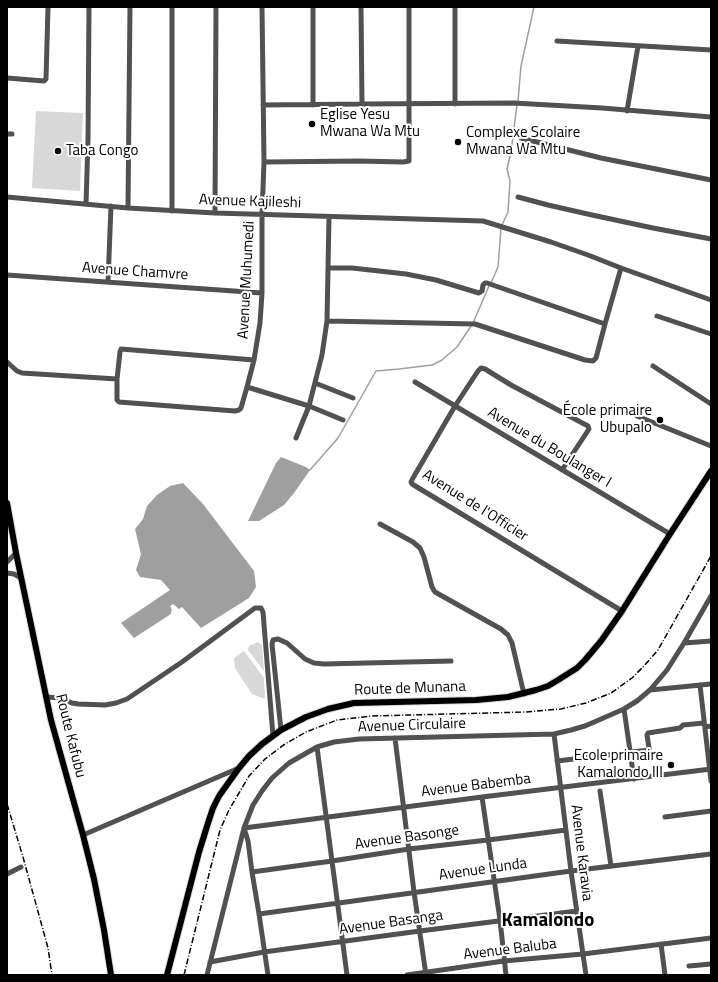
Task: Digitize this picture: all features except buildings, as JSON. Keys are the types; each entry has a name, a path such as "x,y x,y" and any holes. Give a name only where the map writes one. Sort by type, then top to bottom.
{"main road":[{"name":"Route de Munana","path":"168,975 199,852 208,823 219,796 239,768 254,752 281,730 306,717 328,709 354,703 476,700 524,694 548,686 577,668 601,641 622,611 711,471"},
{"name":"Route Kafubu","path":"7,503 16,554 51,720 94,879 111,975"}],"street":[{"path":"7,78 44,81 46,79 48,7"},
{"path":"86,204 89,7"},
{"path":"128,208 130,7"},
{"path":"172,7 172,211"},
{"path":"215,213 216,7"},
{"name":"Avenue Muhumedi","path":"117,379 116,399 118,401 235,411 241,408 254,360 260,323 262,293 264,162 262,7"},
{"path":"313,7 313,105"},
{"path":"361,7 362,104"},
{"path":"264,162 408,162 409,7"},
{"path":"455,7 455,104"},
{"path":"557,41 711,50"},
{"path":"627,111 638,46"},
{"path":"263,105 514,103 602,108 711,117"},
{"path":"521,138 601,158 711,180"},
{"name":"Avenue Kajileshi","path":"7,197 172,211 483,221 559,245 711,300"},
{"path":"518,197 592,215 711,239"},
{"path":"108,282 111,206"},
{"path":"296,438 309,406 322,355 327,321 330,217"},
{"path":"328,268 352,268 406,274 436,280 479,293 482,291 485,283 487,283 605,324"},
{"path":"327,321 475,324 584,360 592,361 596,358 621,268"},
{"name":"Avenue Chamvre","path":"7,275 262,293"},
{"path":"657,316 711,334"},
{"path":"7,362 22,373 117,379 121,349 254,360"},
{"path":"653,366 711,404"},
{"name":"Avenue de l'Officier","path":"562,470 589,429 588,426 481,368 455,406 411,481 412,484 622,611"},
{"name":"Avenue du Boulanger I","path":"415,382 670,534"},
{"path":"315,383 353,398"},
{"path":"247,387 309,406 343,420"},
{"path":"637,416 711,446"},
{"path":"380,524 413,542 420,548 424,556 432,588 435,592 508,635 512,643 524,694"},
{"path":"7,562 16,554"},
{"path":"7,573 14,574 21,578"},
{"name":"Avenue Circulaire","path":"207,975 244,828 253,805 262,791 272,778 289,763 317,747 340,741 359,739 554,734 585,726 624,709 637,701 650,690 666,670 684,643 710,598"},
{"path":"46,697 61,698 78,704 105,705 126,699 182,662 255,608 261,608 263,612 273,736"},
{"path":"281,730 272,644 273,640 278,639 287,643 305,659 314,663 451,661"},
{"path":"684,643 711,641"},
{"path":"650,690 711,684"},
{"path":"700,685 711,781"},
{"path":"624,709 634,779"},
{"path":"557,761 649,749 648,733 680,728 683,726 711,726"},
{"name":"Avenue Karavia","path":"554,734 586,975"},
{"path":"395,738 414,892 426,974"},
{"path":"317,747 347,975"},
{"path":"83,835 239,768"},
{"name":"Avenue Babemba","path":"244,828 710,769"},
{"path":"600,791 611,866"},
{"path":"482,797 500,920 506,975"},
{"path":"665,816 711,811"},
{"path":"244,828 248,841 260,914 268,975"},
{"name":"Avenue Basonge","path":"252,872 409,849 566,830"},
{"name":"Avenue Lunda","path":"260,914 494,881 711,854"},
{"path":"7,874 21,867"},
{"name":"Avenue Basanga","path":"210,962 264,952 342,941 577,911"},
{"name":"Avenue Baluba","path":"408,975 426,974 504,961 583,954 711,938"},
{"path":"662,944 665,975"},
{"path":"689,966 711,964"}],"shaded area":[{"name":"Taba Congo","path":"36,111 83,113 80,191 32,188"},
{"path":"281,457 310,470 284,505 259,521 248,521 276,463"},
{"path":"183,483 203,504 254,571 256,587 249,598 201,628 182,607 179,609 173,604 170,606 172,610 171,614 134,638 121,623 170,590 161,580 140,577 136,570 141,554 135,529 143,519 147,506 157,495 170,486"},
{"path":"258,642 262,645 264,671 248,650 249,646"},
{"path":"244,651 264,678 265,699 252,694 235,668 234,658"}],"waterway":[{"path":"518,101 521,66 534,7"},
{"path":"502,225 508,212 510,181 507,169 511,152 517,105"},
{"path":"491,283 498,267 501,228"},
{"path":"473,323 489,286"},
{"path":"310,470 338,438 376,371 432,365 442,360 457,347 471,326"}],"railway":[{"path":"184,975 220,830 229,810 249,776 265,759 285,744 306,732 337,720 371,716 526,712 561,709 586,703 611,693 632,678 658,650 711,556"},
{"path":"7,804 48,948 52,975"}],"place":[{"name":"Eglise Yesu Mwana Wa Mtu","path":"312,124"},
{"name":"Complexe Scolaire Mwana Wa Mtu","path":"458,142"},
{"name":"Taba Congo","path":"58,151"},
{"name":"École primaire Ubupalo","path":"660,420"},
{"name":"Ecole primaire Kamalondo III","path":"671,765"}],"district":[{"name":"Kamalondo","path":"548,921"}]}
